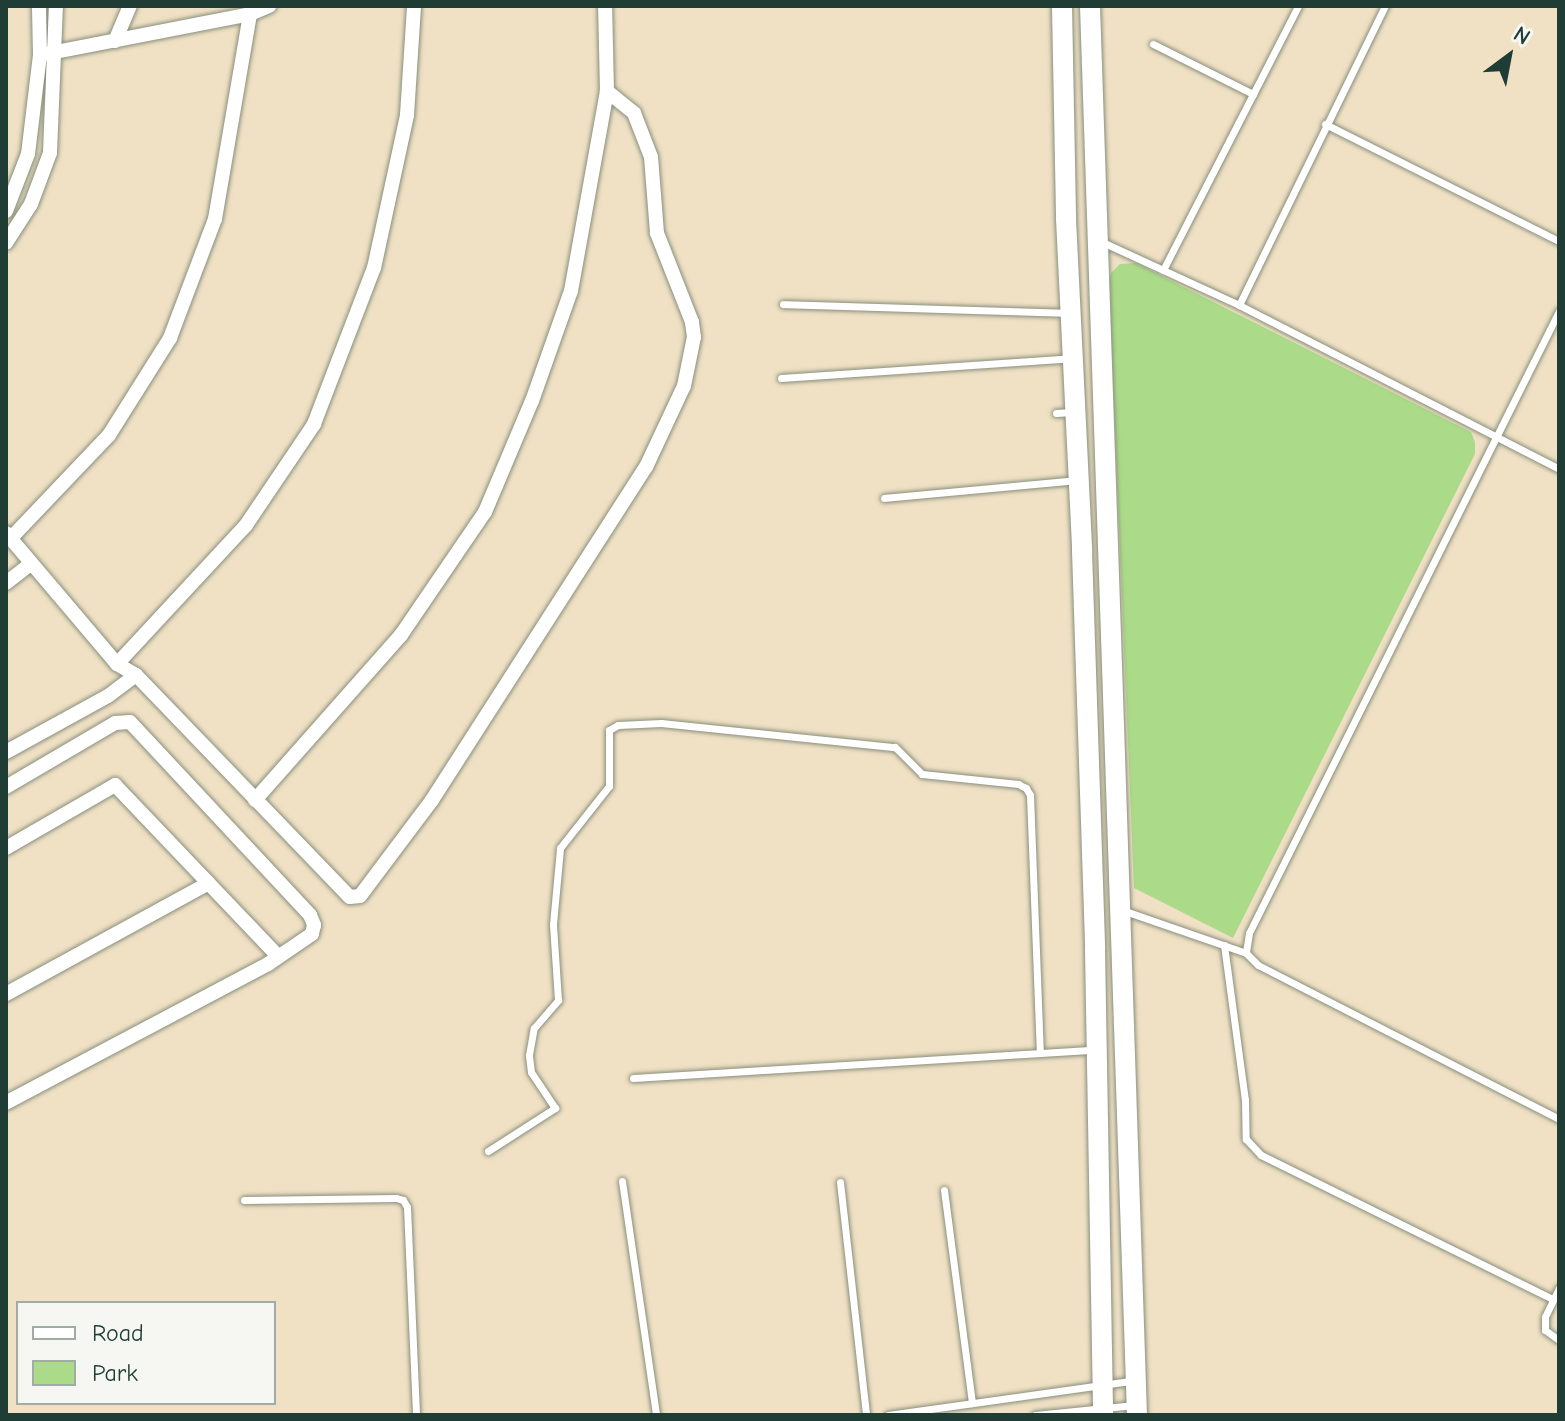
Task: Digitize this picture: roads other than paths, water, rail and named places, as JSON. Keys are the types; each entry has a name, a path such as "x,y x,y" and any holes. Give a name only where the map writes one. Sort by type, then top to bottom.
{"street":[{"path":"6,211 28,154 40,55 39,6"},
{"path":"6,243 31,204 50,153 57,51 56,6"},
{"path":"115,41 130,6"},
{"path":"40,55 250,14 269,6"},
{"path":"117,664 246,525 314,424 374,268 407,115 414,6"},
{"path":"255,800 401,635 485,512 532,401 571,291 607,91 605,6"},
{"path":"1062,6 1073,358 1066,412 1079,479 1085,633 1103,1411"},
{"path":"1090,6 1136,1410"},
{"path":"250,14 215,219 170,338 109,435 9,536 29,565 117,664 136,675 350,897 360,896 432,800 646,467 684,386 694,337 692,322 657,233 651,157 634,113 607,91"},
{"path":"6,583 29,565"},
{"path":"1085,633 1111,632"},
{"path":"6,752 108,696 136,675"},
{"path":"6,787 115,723 130,722 310,915 312,934 278,956 6,1103"},
{"path":"6,848 115,785 278,956"},
{"path":"6,994 209,883"}],"lane":[{"path":"1163,270 1298,6"},
{"path":"1239,305 1385,6"},
{"path":"1153,44 1253,94"},
{"path":"1325,124 1559,241"},
{"path":"1098,240 1239,305 1559,469"},
{"path":"783,304 1071,313"},
{"path":"1246,953 1249,933 1494,436 1559,311"},
{"path":"781,378 1073,358"},
{"path":"884,498 1079,479"},
{"path":"488,1151 555,1108 531,1072 529,1055 534,1028 558,1000 553,924 560,848 609,786 609,730 618,725 661,723 895,747 922,774 1018,784 1026,788 1030,795 1040,1053"},
{"path":"1120,909 1246,953 1258,965 1559,1119"},
{"path":"1224,945 1245,1100 1246,1139 1261,1155 1553,1299"},
{"path":"633,1078 1096,1049"},
{"path":"622,1181 656,1415"},
{"path":"840,1182 866,1415"},
{"path":"944,1190 972,1403"},
{"path":"244,1200 403,1200 407,1207 416,1415"},
{"path":"1559,1288 1545,1317 1545,1330 1559,1340"},
{"path":"888,1415 1136,1380"},
{"path":"1035,1415 1136,1410"}]}
